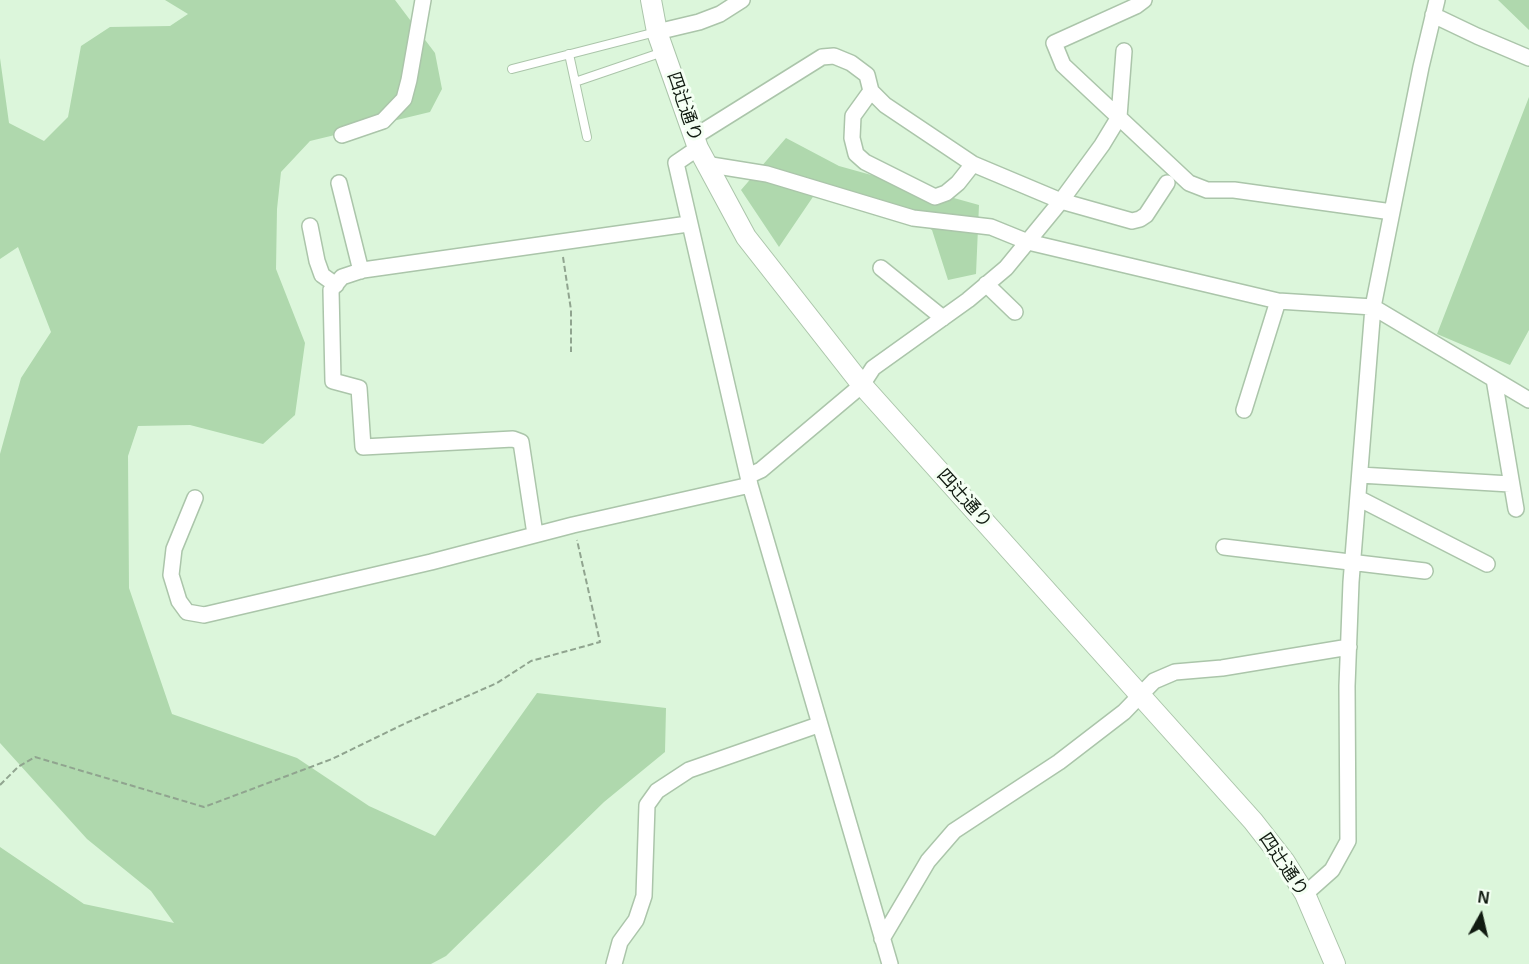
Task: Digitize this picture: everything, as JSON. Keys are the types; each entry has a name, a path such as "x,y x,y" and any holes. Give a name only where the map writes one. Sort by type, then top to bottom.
{"street":[{"path":"342,135 383,121 404,99 423,0"},
{"name":"四辻通り","path":"651,0 657,32 699,150 746,237 862,384 1253,822 1285,862 1305,894 1335,964"},
{"path":"657,32 699,22 720,14 742,0"},
{"path":"1144,0 1054,43 1063,65 1189,183 1207,190 1234,190 1392,212"},
{"path":"1305,894 1332,870 1347,841 1349,647 1353,562 1373,307 1436,4 1477,36 1529,58"},
{"path":"195,498 174,549 171,575 179,601 187,612 204,615 431,562 749,481 862,384 873,368 1006,268 1061,201 1102,145 1119,117 1124,51"},
{"path":"890,964 818,725 814,704 749,481 688,224 676,163 699,150 822,57 834,56 851,63 867,75 871,91 885,105 973,164 1061,201 1132,221 1146,214 1167,183"},
{"path":"871,91 853,116 852,138 856,154 865,162 935,197 946,193 958,183 973,164"},
{"path":"699,150 767,174 913,218 991,227 1028,242 1278,301 1373,307 1529,400"},
{"path":"339,183 361,271"},
{"path":"535,534 521,442 513,439 363,447 359,388 333,381 332,290 342,277 361,271 688,224"},
{"path":"310,226 316,261 322,274 336,285"},
{"path":"881,268 942,318"},
{"path":"986,284 1015,312"},
{"path":"1244,410 1278,301"},
{"path":"1494,379 1516,509"},
{"path":"1360,475 1510,484"},
{"path":"1358,498 1487,564"},
{"path":"1224,547 1425,571"},
{"path":"882,939 928,861 954,831 1059,762 1124,712 1154,681 1175,672 1222,668 1349,647"},
{"path":"614,964 620,942 636,920 644,896 647,805 657,791 689,770 818,725"}],"lane":[{"path":"512,69 657,32"},
{"path":"575,82 664,51"},
{"path":"569,54 587,137"}],"path":[{"path":"560,242 572,310 571,352"},
{"path":"0,785 18,767 35,757 204,807 332,759 497,683 531,661 600,642 573,525"}],"green space":[{"path":"165,0 395,0 435,53 442,89 430,112 310,141 281,172 277,209 276,269 305,343 295,415 263,444 190,425 138,426 128,456 129,588 172,714 297,758 369,806 435,836 537,693 666,708 665,752 604,802 446,956 431,964 0,964 0,847 84,904 174,923 151,891 87,839 0,743 0,454 21,378 51,332 18,247 0,259 0,58 9,123 44,141 68,117 81,46 110,27 170,26 188,14"},
{"path":"1498,0 1529,0 1529,30"},
{"path":"1529,97 1529,330 1510,365 1437,334"},
{"path":"786,138 839,166 979,205 976,274 948,280 932,230 895,206 821,185 779,247 741,190"}]}
